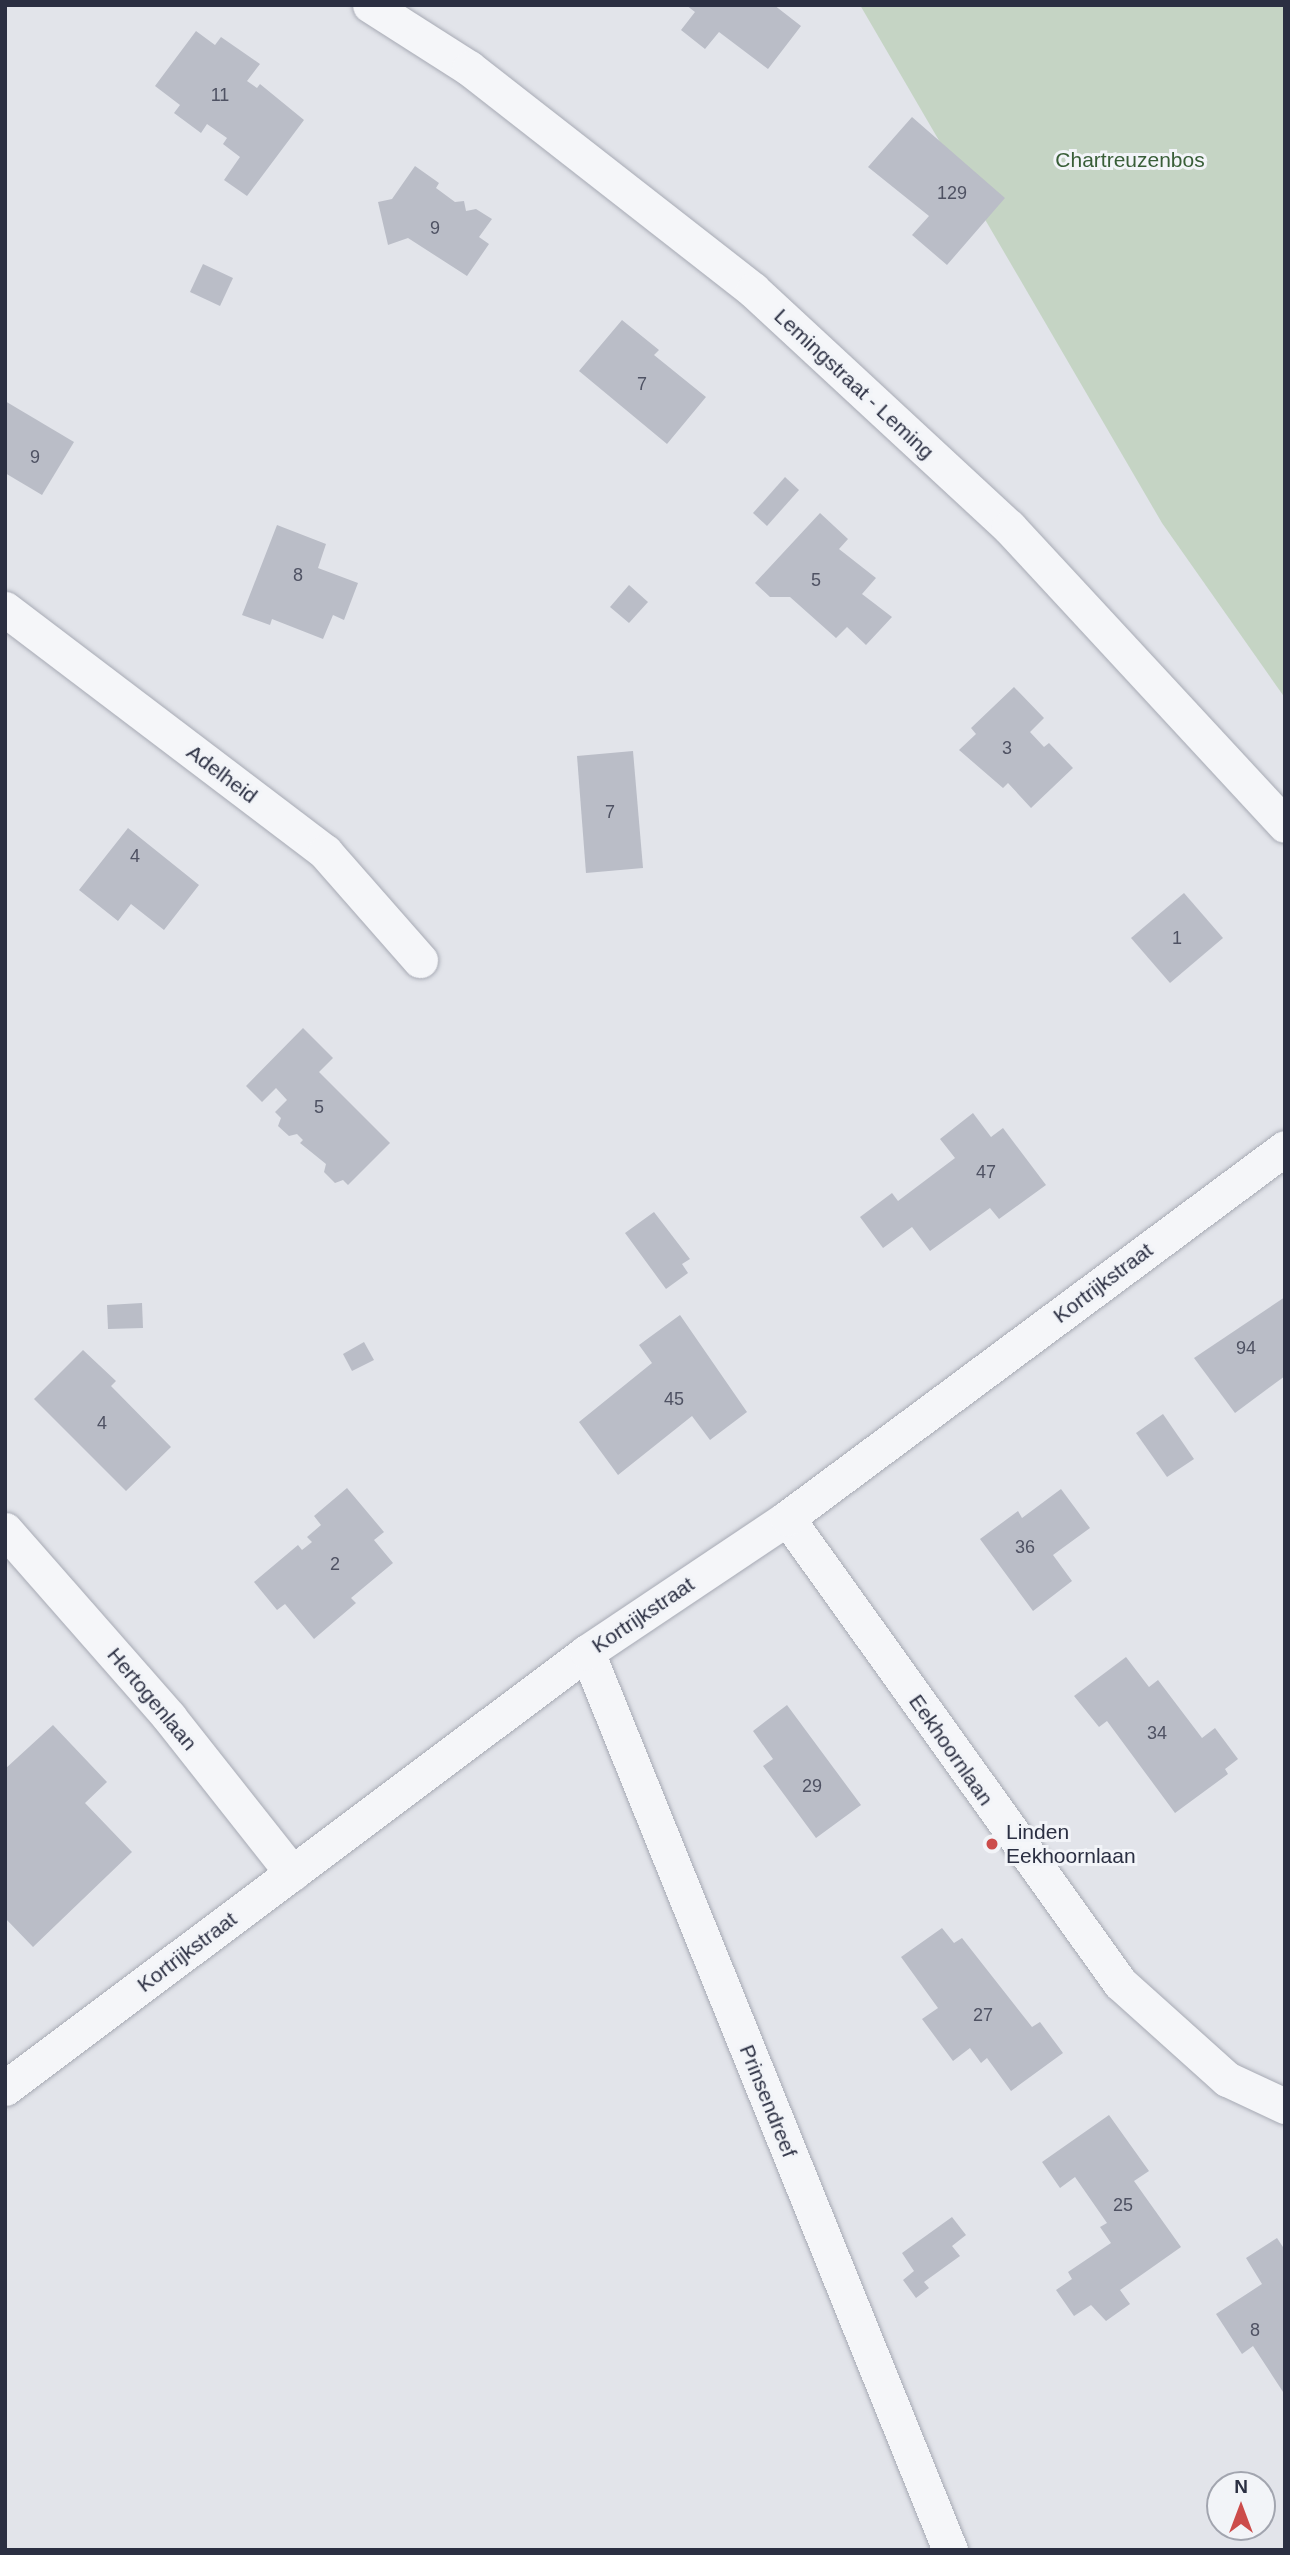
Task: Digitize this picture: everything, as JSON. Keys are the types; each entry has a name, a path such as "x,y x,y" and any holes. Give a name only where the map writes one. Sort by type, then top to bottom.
{"street":[{"name":"Lemingstraat - Leming","path":"370,5 469,68 753,290 1009,527 1285,825"},
{"name":"Adelheid","path":"5,610 325,852 420,960"},
{"name":"Kortrijkstraat","path":"5,2088 587,1652 787,1518 1285,1148"},
{"name":"Eekhoornlaan","path":"787,1518 1120,1983 1227,2079 1285,2106"},
{"name":"Hertogenlaan","path":"5,1530 169,1717 292,1873"},
{"name":"Prinsendreef","path":"587,1652 950,2550"}],"green space":[{"name":"Chartreuzenbos","path":"860,5 1285,5 1285,698 1162,523"}],"building":[{"path":"686,5 774,5 801,26 768,69 719,32 705,49 681,30 695,12"},
{"path":"196,31 215,45 221,37 260,64 247,81 257,88 260,84 304,120 247,196 224,180 240,157 223,144 227,138 207,124 201,133 174,113 180,105 155,86"},
{"path":"912,117 1005,198 947,265 912,235 929,216 868,167"},
{"path":"415,166 439,183 436,188 455,202 464,201 466,211 476,209 492,219 479,237 489,244 467,276 408,238 388,245 378,202 392,199"},
{"path":"203,264 233,278 220,306 190,292"},
{"path":"622,320 659,350 654,355 706,397 667,444 579,371"},
{"path":"5,401 74,442 42,495 5,473"},
{"path":"785,477 799,490 767,526 753,513"},
{"path":"820,513 848,539 839,549 876,578 862,594 892,617 866,645 847,627 836,638 790,597 770,597 755,583"},
{"path":"277,525 326,544 318,568 358,583 344,620 333,615 323,639 272,619 270,625 242,615"},
{"path":"629,585 648,602 629,623 610,607"},
{"path":"1014,687 1044,718 1030,732 1044,747 1049,743 1073,768 1031,808 1008,783 1003,788 959,750 976,734 971,728"},
{"path":"633,751 643,868 586,873 577,756"},
{"path":"128,828 199,885 164,930 131,904 118,921 79,890"},
{"path":"1184,893 1223,938 1170,983 1131,938"},
{"path":"303,1028 333,1058 319,1072 390,1143 348,1185 343,1180 335,1183 324,1172 326,1164 300,1143 303,1140 297,1134 289,1136 278,1126 281,1118 275,1112 287,1100 276,1088 262,1102 246,1086"},
{"path":"973,1113 991,1137 1003,1128 1046,1185 999,1219 990,1208 930,1251 912,1227 883,1248 860,1217 892,1193 898,1201 955,1158 940,1139"},
{"path":"654,1212 690,1259 682,1264 688,1273 666,1289 625,1233"},
{"path":"1285,1297 1285,1376 1235,1413 1194,1358"},
{"path":"142,1303 143,1328 108,1329 107,1305"},
{"path":"680,1315 747,1412 710,1440 692,1416 618,1475 579,1422 652,1363 639,1345"},
{"path":"364,1342 374,1360 352,1371 343,1354"},
{"path":"83,1350 116,1381 111,1386 171,1447 126,1491 34,1399"},
{"path":"1163,1414 1194,1459 1167,1477 1136,1433"},
{"path":"347,1488 384,1532 374,1540 393,1563 351,1598 356,1603 314,1639 285,1604 277,1610 254,1582 298,1545 302,1550 312,1542 307,1537 321,1525 314,1516"},
{"path":"1061,1489 1090,1528 1053,1555 1072,1581 1033,1611 980,1539 1018,1511 1022,1518"},
{"path":"1126,1657 1149,1687 1158,1680 1202,1738 1215,1728 1238,1759 1225,1769 1228,1774 1175,1813 1107,1721 1099,1727 1074,1696"},
{"path":"787,1705 861,1805 816,1838 763,1766 773,1759 753,1731"},
{"path":"53,1725 107,1782 85,1803 132,1852 33,1947 5,1918 5,1769"},
{"path":"942,1928 954,1943 962,1938 1032,2027 1040,2022 1063,2053 1011,2091 987,2058 981,2063 970,2048 953,2061 922,2019 938,2008 901,1957"},
{"path":"1109,2115 1149,2171 1134,2181 1181,2247 1120,2290 1130,2304 1106,2321 1091,2305 1074,2316 1056,2290 1072,2279 1068,2272 1111,2243 1100,2227 1107,2223 1075,2177 1060,2188 1042,2162"},
{"path":"952,2217 966,2235 952,2246 960,2256 924,2282 929,2288 916,2298 903,2280 914,2271 902,2253"},
{"path":"1277,2238 1285,2250 1285,2395 1253,2346 1242,2354 1216,2314 1262,2284 1246,2258"}],"place":[{"name":"Linden Eekhoornlaan","path":"992,1844"}]}
